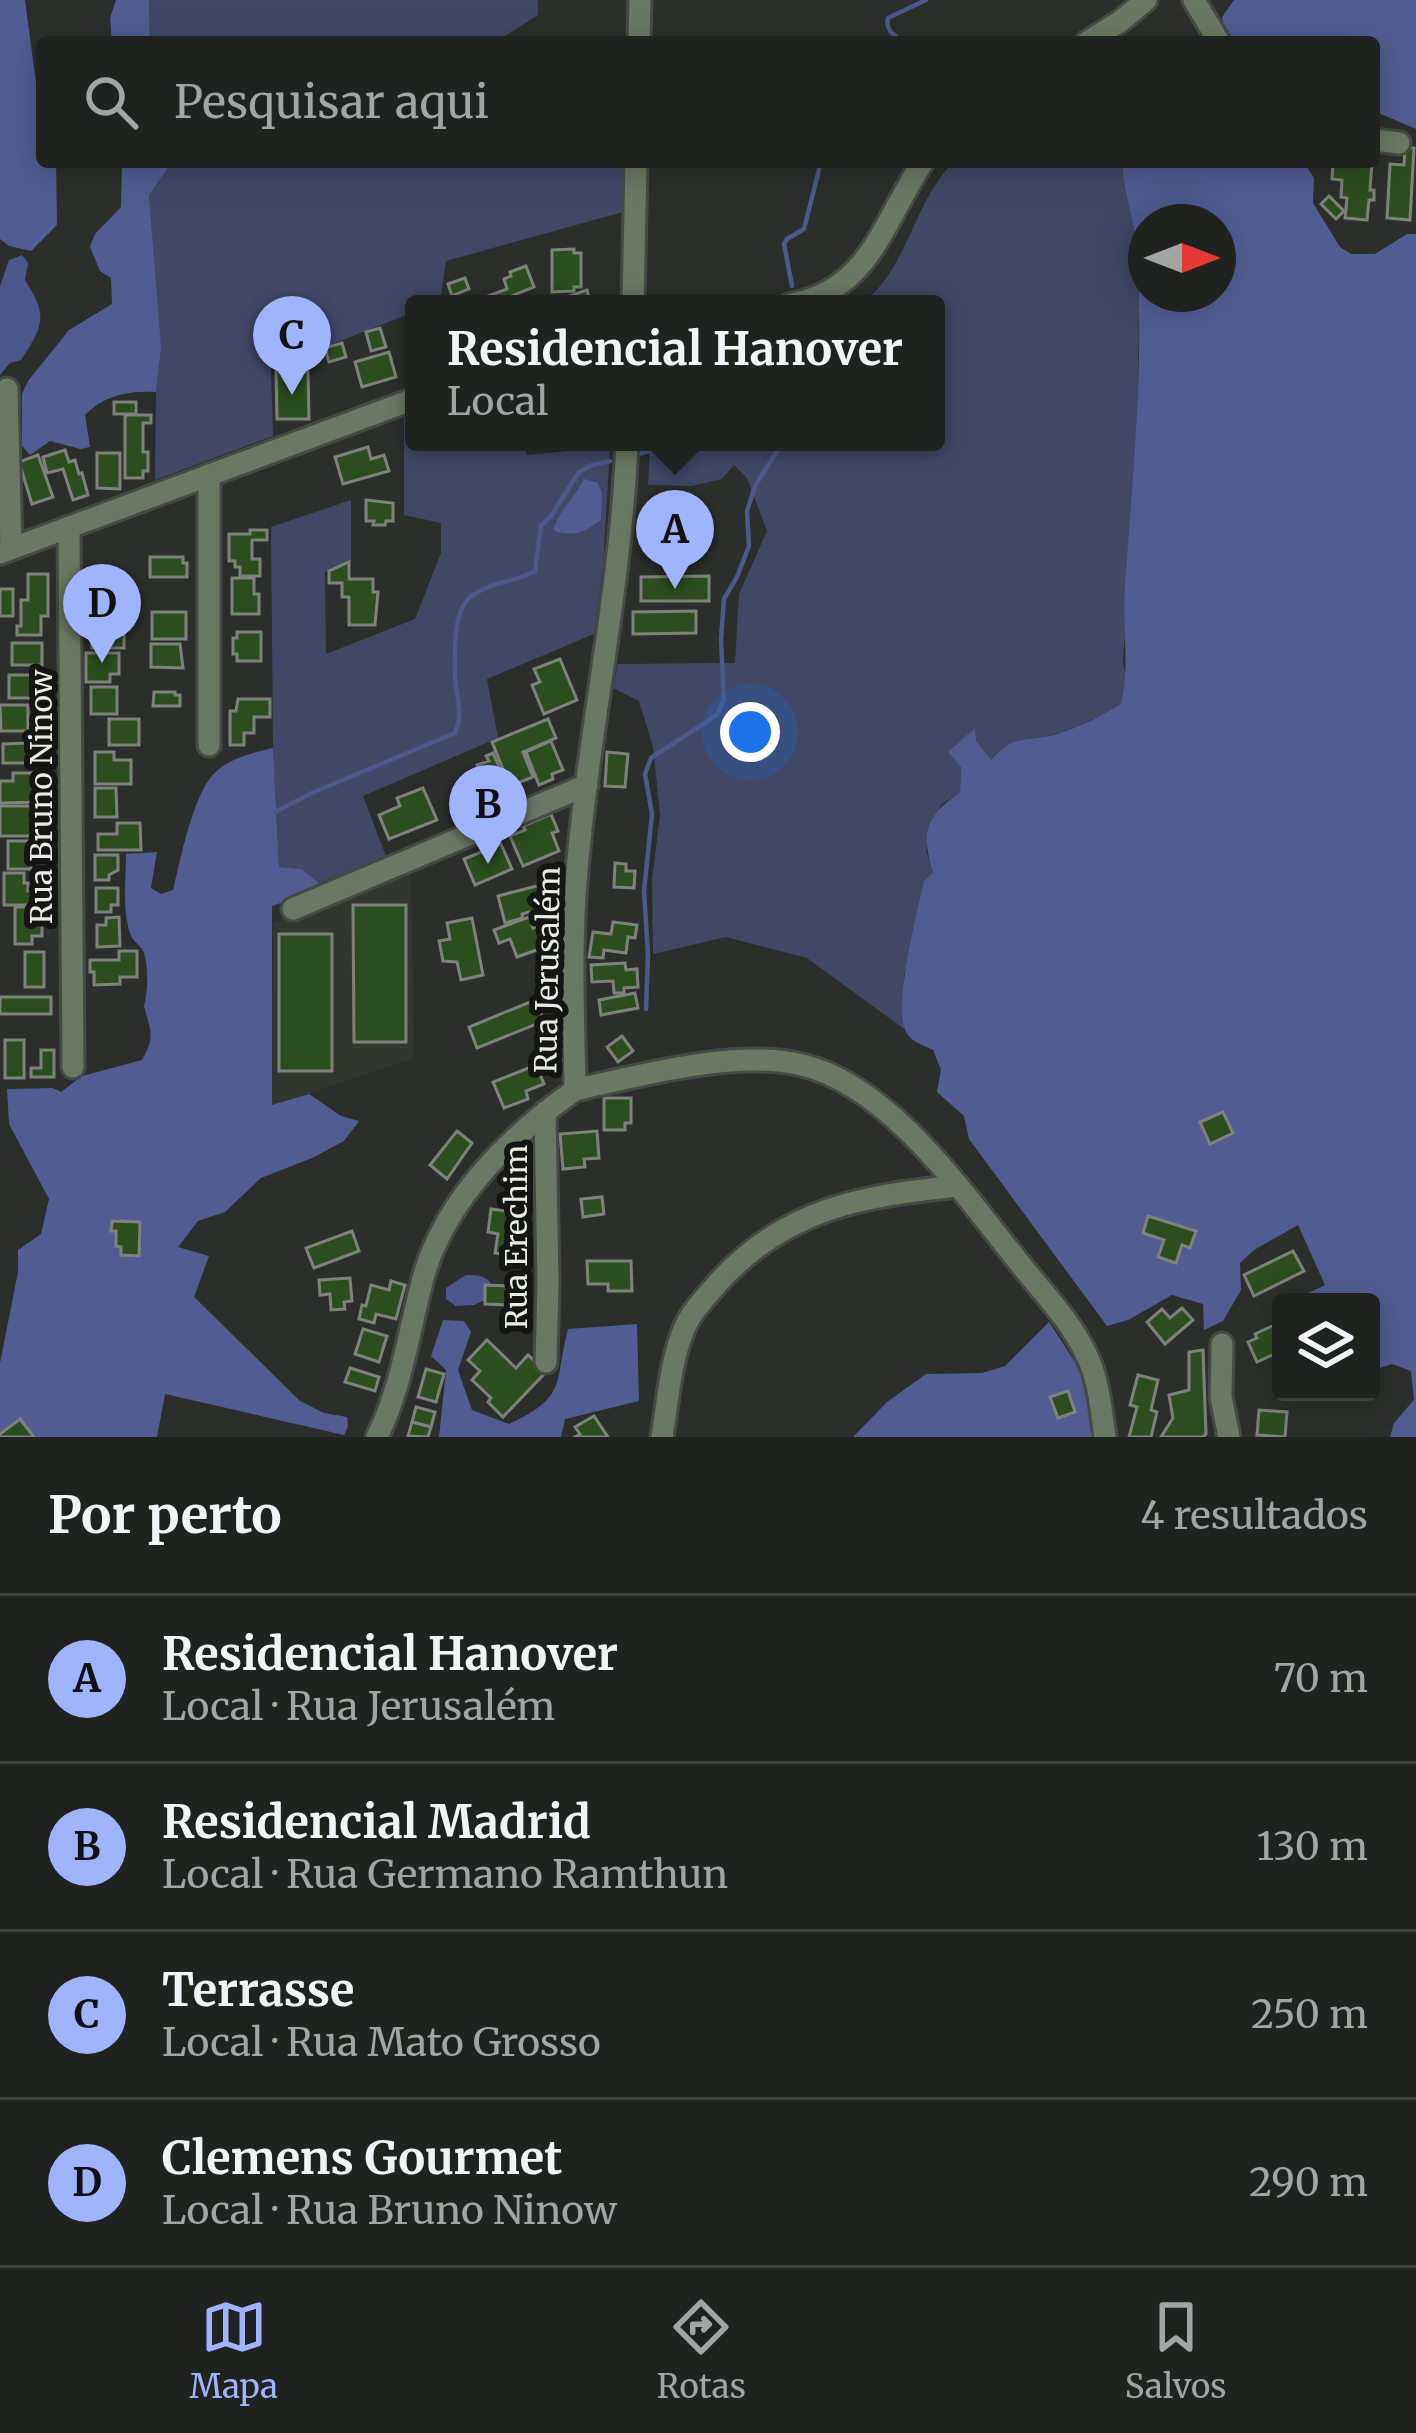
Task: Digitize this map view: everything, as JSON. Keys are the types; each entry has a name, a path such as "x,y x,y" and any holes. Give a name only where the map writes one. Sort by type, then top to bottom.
{"street":[{"path":"639,36 640,0"},
{"path":"1095,36 1146,0"},
{"path":"1194,0 1215,36"},
{"path":"1380,141 1400,143"},
{"path":"633,295 636,168"},
{"path":"824,295 854,276 920,168"},
{"path":"7,389 5,550 405,402"},
{"name":"Rua Jerusalém","path":"377,1437 434,1244 484,1171 575,1090 573,930 626,451"},
{"path":"208,745 209,475"},
{"name":"Rua Bruno Ninow","path":"69,527 73,1067"},
{"path":"293,909 587,785"},
{"path":"575,1090 764,1059 805,1065 844,1081 919,1142 1076,1333 1092,1366 1105,1437"},
{"name":"Rua Erechim","path":"545,1112 546,1361"},
{"path":"662,1437 675,1353 686,1322 752,1250 833,1206 882,1194 958,1186"},
{"path":"1222,1343 1221,1396 1229,1437"}],"shaded area":[{"path":"0,0 25,0 36,83 36,168 56,168 57,225 31,251 0,239"},
{"path":"116,0 149,0 150,36 112,36 110,18"},
{"path":"149,0 538,0 538,15 505,36 150,36"},
{"path":"1234,0 1416,0 1416,129 1380,114 1380,36 1226,36 1222,17"},
{"path":"122,168 168,168 149,195 161,347 156,392 118,396 93,408 85,415 90,447 50,441 30,455 22,446 22,394 69,330 112,304 111,278 100,271 90,247 95,234 121,207"},
{"path":"166,168 624,168 623,212 446,261 441,295 405,295 405,316 271,368 273,436 155,480 160,347 149,195"},
{"path":"949,168 1124,168 1130,204 1128,312 1139,312 1137,445 1123,663 1127,681 1121,705 1075,727 1015,742 990,761 976,741 961,767 960,792 941,805 926,850 933,873 904,975 904,1029 807,958 726,937 653,954 652,879 660,815 653,747 639,701 613,688 618,664 735,663 739,594 767,531 747,478 734,465 722,479 692,486 648,485 650,451 945,451 945,295 871,295 890,273"},
{"path":"1123,168 1308,168 1314,178 1313,203 1340,247 1351,254 1375,254 1407,234 1416,234 1416,1437 1390,1437 1394,1423 1414,1400 1411,1371 1392,1364 1380,1368 1380,1293 1308,1293 1325,1285 1298,1225 1240,1263 1241,1290 1223,1321 1204,1330 1203,1304 1172,1295 1128,1320 1107,1326 969,1139 964,1116 937,1092 941,1070 933,1050 910,1038 903,1023 912,937 924,881 933,873 927,847 929,826 939,809 960,792 961,767 948,752 975,728 976,741 991,760 1015,742 1068,730 1121,704 1138,312 1236,312 1236,204 1129,204"},
{"path":"22,255 28,263 25,280 40,320 21,360 10,363 0,375 0,286 9,260"},
{"path":"404,418 405,451 526,451 527,455 610,451 594,634 487,679 498,738 363,796 386,856 319,883 302,869 279,867 271,527 351,500 351,561 325,572 326,654 415,619 441,553 441,523 404,515"},
{"path":"584,479 598,483 601,520 578,533 553,530 559,516"},
{"path":"273,748 279,867 302,869 319,883 310,893 272,906 272,1105 309,1094 341,1116 359,1121 344,1141 261,1178 225,1212 198,1221 178,1247 209,1256 194,1297 300,1401 324,1413 347,1417 348,1426 344,1435 165,1394 157,1437 0,1437 0,1363 18,1250 41,1234 49,1199 9,1124 7,1089 61,1092 82,1076 142,1060 150,1039 144,1006 147,968 128,924 126,854 157,852 151,888 161,894 173,890 192,816 211,777 231,761"},
{"path":"411,866 414,1058 272,1106 273,923"},
{"path":"466,1275 484,1277 492,1285 486,1285 485,1300 456,1306 446,1299 446,1288"},
{"path":"443,1320 464,1321 471,1332 458,1370 472,1410 509,1424 550,1396 568,1329 637,1324 639,1401 565,1419 561,1437 439,1437 446,1370 431,1356"},
{"path":"1049,1322 1086,1379 1101,1437 853,1437 887,1402 926,1374 982,1373 1005,1366"}],"building":[{"path":"1405,147 1414,148 1410,220 1387,218 1390,164 1404,165"},
{"path":"1333,168 1372,168 1374,200 1369,200 1367,220 1345,218 1342,180 1332,179"},
{"path":"1329,196 1344,211 1336,219 1321,204"},
{"path":"552,250 581,253 581,287 552,292"},
{"path":"526,266 534,287 514,295 491,295 507,289 504,279"},
{"path":"465,278 469,289 452,295 448,284"},
{"path":"380,328 386,347 371,351 366,332"},
{"path":"342,343 346,357 329,362 325,348"},
{"path":"389,352 396,377 362,387 355,362"},
{"path":"276,372 308,372 309,419 277,419"},
{"path":"114,402 136,402 136,414 114,414"},
{"path":"125,415 151,415 151,423 143,423 148,471 143,471 143,478 125,478"},
{"path":"368,447 371,459 384,455 389,471 343,484 335,457"},
{"path":"65,450 69,462 75,460 82,473 88,495 73,500 63,469 47,473 43,457"},
{"path":"97,453 120,453 120,489 97,488"},
{"path":"38,455 53,497 32,504 19,462"},
{"path":"366,500 393,503 393,521 373,525 374,521 366,521"},
{"path":"250,530 267,530 267,540 252,540 252,559 260,559 260,576 240,576 240,567 229,561 229,534 250,534"},
{"path":"150,557 183,557 187,577 150,577"},
{"path":"349,562 349,579 373,579 373,592 378,592 375,625 349,625 349,597 342,597 342,583 329,583 329,571"},
{"path":"28,574 48,574 48,616 41,616 41,635 17,635 21,600 28,600"},
{"path":"709,576 709,601 641,601 641,577"},
{"path":"232,578 254,578 259,614 232,614"},
{"path":"91,584 109,584 109,617 87,617"},
{"path":"0,589 13,589 13,616 0,616"},
{"path":"696,611 696,633 633,634 633,612"},
{"path":"152,612 186,612 186,639 152,639"},
{"path":"124,622 124,648 92,648 92,623"},
{"path":"237,632 261,632 261,661 237,661 233,638"},
{"path":"12,643 42,643 42,665 12,665"},
{"path":"151,644 180,644 183,668 151,667"},
{"path":"86,653 119,653 119,674 110,674 110,682 86,682"},
{"path":"560,659 577,700 544,714 532,685 540,682 534,669"},
{"path":"9,675 33,675 33,698 9,698"},
{"path":"91,687 117,687 117,714 91,714"},
{"path":"154,692 175,692 180,695 180,706 153,706"},
{"path":"238,699 270,699 270,717 254,717 254,733 244,733 244,745 230,745 230,711 236,711"},
{"path":"0,705 28,705 28,731 1,731"},
{"path":"109,719 139,719 139,745 109,745"},
{"path":"548,719 556,738 523,752 533,777 510,786 492,742"},
{"path":"551,741 563,770 539,785 526,752"},
{"path":"28,743 28,763 3,763 3,744"},
{"path":"95,752 114,752 114,760 131,760 131,784 95,784"},
{"path":"607,752 628,754 625,787 605,786"},
{"path":"493,753 508,795 488,803 477,778 482,776 477,765 489,761 486,756"},
{"path":"13,773 42,773 42,802 0,803 0,781 13,781"},
{"path":"95,788 116,788 117,817 95,817"},
{"path":"423,788 437,820 389,839 379,815 400,806 397,798"},
{"path":"0,806 33,806 33,836 0,836"},
{"path":"551,814 559,851 523,866 510,836"},
{"path":"117,823 140,823 141,850 98,850 98,834 117,834"},
{"path":"8,841 31,841 31,869 8,869"},
{"path":"501,844 512,869 475,885 464,859"},
{"path":"95,855 118,855 118,870 109,880 95,880"},
{"path":"615,863 635,871 634,888 614,887"},
{"path":"4,873 24,873 28,891 40,891 40,905 4,905"},
{"path":"548,883 551,906 505,923 498,896"},
{"path":"96,888 118,888 118,905 111,905 111,912 96,912"},
{"path":"353,905 406,905 406,1042 354,1042"},
{"path":"15,907 32,907 32,914 42,914 42,936 32,936 32,944 15,944"},
{"path":"119,917 120,946 97,947 97,925"},
{"path":"529,917 533,928 546,923 553,944 517,957 510,939 499,943 494,930"},
{"path":"472,918 483,975 461,980 457,962 443,961 439,941 450,939 447,923"},
{"path":"613,922 637,925 635,938 628,937 626,953 604,950 603,958 589,957 593,932 611,934"},
{"path":"279,934 332,934 332,1071 279,1071"},
{"path":"119,951 137,951 137,977 120,977 120,984 94,985 90,960 119,960"},
{"path":"25,952 44,952 44,987 25,987"},
{"path":"625,963 626,970 637,969 638,987 614,993 613,981 592,982 591,965"},
{"path":"635,993 638,1008 601,1015 599,1000"},
{"path":"0,997 51,997 51,1014 0,1014"},
{"path":"535,1000 544,1021 477,1048 469,1027"},
{"path":"622,1036 633,1051 618,1062 607,1047"},
{"path":"5,1040 24,1040 24,1078 5,1078"},
{"path":"41,1050 54,1050 54,1077 31,1077 31,1068 41,1068"},
{"path":"536,1065 544,1084 526,1091 528,1099 504,1108 493,1082"},
{"path":"604,1098 631,1098 631,1123 625,1123 625,1130 604,1130"},
{"path":"1223,1112 1233,1133 1210,1144 1200,1122"},
{"path":"457,1131 472,1143 447,1179 430,1165"},
{"path":"597,1131 599,1158 584,1159 585,1167 563,1169 560,1134"},
{"path":"602,1197 604,1214 583,1217 581,1199"},
{"path":"491,1209 522,1213 516,1256 495,1253 498,1234 488,1232"},
{"path":"1148,1216 1196,1231 1190,1248 1182,1245 1176,1263 1158,1257 1164,1240 1143,1233"},
{"path":"112,1221 140,1222 139,1256 121,1255"},
{"path":"352,1231 359,1251 314,1268 306,1248"},
{"path":"1293,1251 1304,1271 1254,1296 1244,1275"},
{"path":"587,1261 631,1261 632,1291 608,1291 608,1284 588,1284"},
{"path":"350,1278 352,1301 344,1302 345,1309 331,1310 330,1294 320,1295 319,1280"},
{"path":"391,1281 405,1285 396,1319 376,1314 374,1323 359,1319 371,1285 389,1290"},
{"path":"485,1285 510,1286 510,1305 485,1304"},
{"path":"1182,1308 1193,1320 1165,1344 1147,1322 1162,1309 1170,1318"},
{"path":"1272,1326 1272,1355 1257,1362 1248,1342 1257,1338 1255,1334"},
{"path":"363,1329 387,1336 379,1362 355,1354"},
{"path":"487,1340 516,1368 528,1355 546,1372 503,1417 472,1380 480,1371 468,1360"},
{"path":"1203,1350 1206,1434 1161,1437 1173,1418 1169,1395 1189,1390 1189,1352"},
{"path":"350,1368 379,1377 375,1391 345,1382"},
{"path":"426,1369 444,1374 436,1402 418,1397"},
{"path":"1138,1375 1158,1380 1151,1437 1129,1437 1137,1407 1130,1405"},
{"path":"1068,1391 1075,1412 1058,1418 1050,1397"},
{"path":"416,1407 435,1412 431,1427 412,1422"},
{"path":"1259,1410 1287,1412 1285,1437 1257,1435"},
{"path":"594,1416 608,1437 575,1437 580,1434 575,1427"},
{"path":"20,1419 34,1437 0,1437 0,1434"},
{"path":"412,1422 431,1427 428,1437 408,1436"}],"waterway":[{"path":"896,36 888,18 926,0"},
{"path":"792,286 784,244 804,229 819,168"},
{"path":"635,455 649,451"},
{"path":"646,1009 644,891 652,814 645,774 651,758 717,715 724,700 724,599 749,546 747,511 755,486 777,451"},
{"path":"275,812 455,733 459,712 455,643 466,601 481,590 535,571 541,526 579,472 610,461"}],"place":[{"name":"Terrasse","path":"292,395"},
{"name":"Residencial Hanover","path":"675,589"},
{"name":"Clemens Gourmet","path":"102,663"},
{"name":"Residencial Madrid","path":"488,864"}]}
